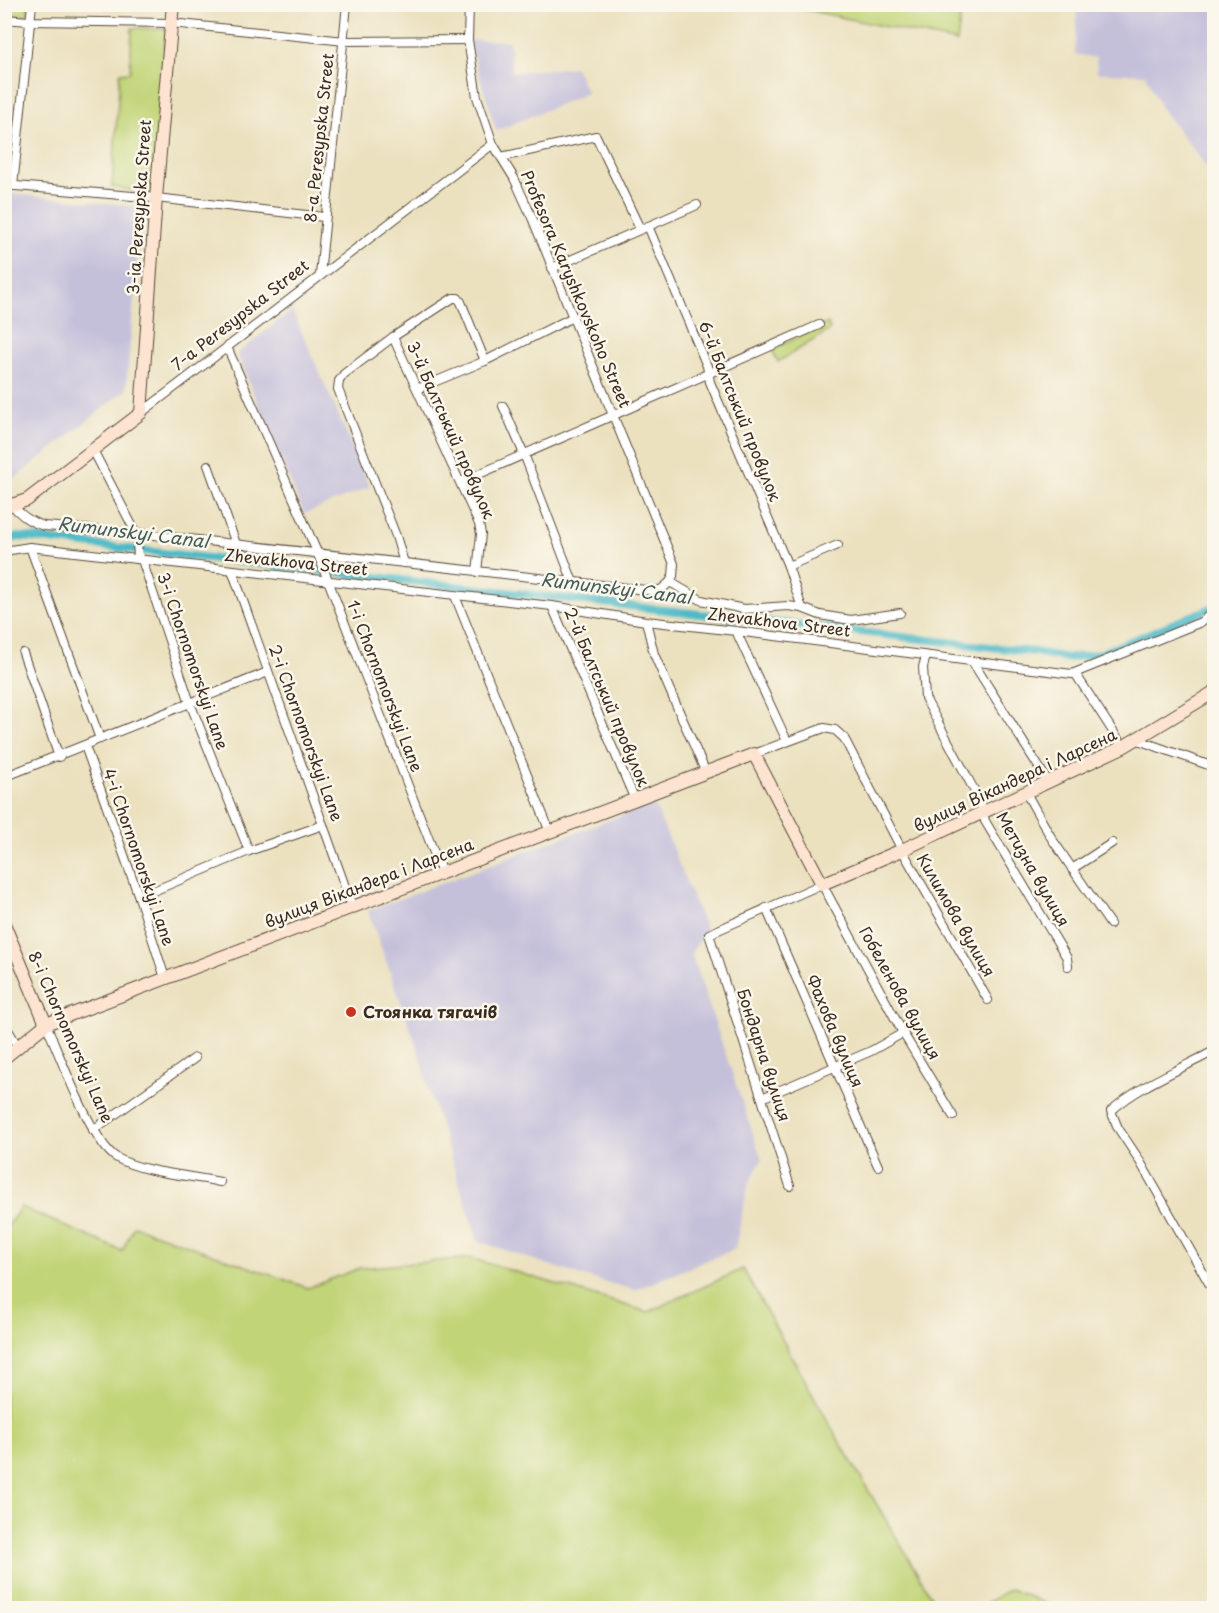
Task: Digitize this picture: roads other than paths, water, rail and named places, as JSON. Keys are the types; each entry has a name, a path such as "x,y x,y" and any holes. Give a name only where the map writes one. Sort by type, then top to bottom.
{"street":[{"path":"32,4 9,186 156,198 324,217"},
{"name":"3-ia Peresypska Street","path":"141,413 172,4"},
{"name":"8-a Peresypska Street","path":"320,275 347,4"},
{"name":"Profesora Karyshkovskoho Street","path":"469,4 468,40 477,97 494,144 519,188 674,564 670,582"},
{"path":"4,19 171,23 345,41 468,40"},
{"name":"6-й Балтський провулок","path":"501,157 596,136 644,228 709,374 710,382 788,566 802,608"},
{"name":"7-a Peresypska Street","path":"8,505 27,500 494,144"},
{"path":"552,268 697,205"},
{"path":"404,563 396,536 338,389 339,381 344,374 393,337 453,298 458,298 485,361"},
{"path":"417,389 485,361 573,317"},
{"path":"461,482 819,325"},
{"name":"3-й Балтський провулок","path":"393,337 479,524 481,534 477,572"},
{"name":"1-i Chornomorskyi Lane","path":"227,347 318,554 442,873"},
{"name":"2-й Балтський провулок","path":"503,406 573,582"},
{"name":"3-i Chornomorskyi Lane","path":"93,450 136,535 140,558 190,704 249,851"},
{"path":"208,465 236,544"},
{"name":"Zhevakhova Street","path":"8,505 31,522 44,526 236,544 655,591 662,589 670,582 701,600 744,609 788,606 802,608 820,615 851,620 900,613"},
{"path":"788,566 838,545"},
{"path":"30,548 100,739"},
{"name":"Zhevakhova Street","path":"7,550 30,548 140,558 232,570 326,577 455,596 552,606 646,621 1075,673 1201,622 1215,611"},
{"name":"2-i Chornomorskyi Lane","path":"232,570 352,906"},
{"path":"455,596 550,832"},
{"name":"2-й Балтський провулок","path":"552,606 635,800"},
{"path":"646,621 654,654 706,773"},
{"path":"736,631 787,741"},
{"path":"23,653 59,757"},
{"name":"Метизна вулиця","path":"927,656 923,667 925,698 981,803 985,821 1067,958 1068,966"},
{"path":"972,661 1049,783"},
{"path":"4,777 268,672"},
{"path":"1075,673 1123,747"},
{"name":"вулиця Вікандера і Ларсена","path":"709,934 1049,783 1138,740 1215,692"},
{"name":"вулиця Вікандера і Ларсена","path":"4,1058 46,1024 824,728"},
{"name":"Килимова вулиця","path":"824,728 836,730 844,738 902,850 988,1000"},
{"path":"1138,740 1215,767"},
{"name":"4-i Chornomorskyi Lane","path":"85,746 139,897 165,978"},
{"path":"754,754 822,884"},
{"path":"1026,793 1052,839 1110,924"},
{"path":"139,897 249,851 323,825"},
{"path":"1072,869 1112,843"},
{"name":"Гобеленова вулиця","path":"822,884 903,1033 953,1116"},
{"name":"Фахова вулиця","path":"766,908 878,1166"},
{"name":"8-i Chornomorskyi Lane","path":"4,924 93,1130 115,1157 156,1172 177,1173 220,1182"},
{"name":"Бондарна вулиця","path":"709,934 790,1185"},
{"path":"4,1023 18,1047"},
{"path":"762,1098 871,1050 903,1033"},
{"path":"1215,1051 1120,1102 1111,1111 1118,1128 1138,1158 1215,1292"},
{"path":"93,1130 195,1058"}],"waterway":[{"name":"Rumunskyi Canal","path":"4,540 19,537 32,538 1035,652 1067,658 1099,654 1214,607"}],"place":[{"name":"Стоянка тягачів","path":"351,1012"}]}
